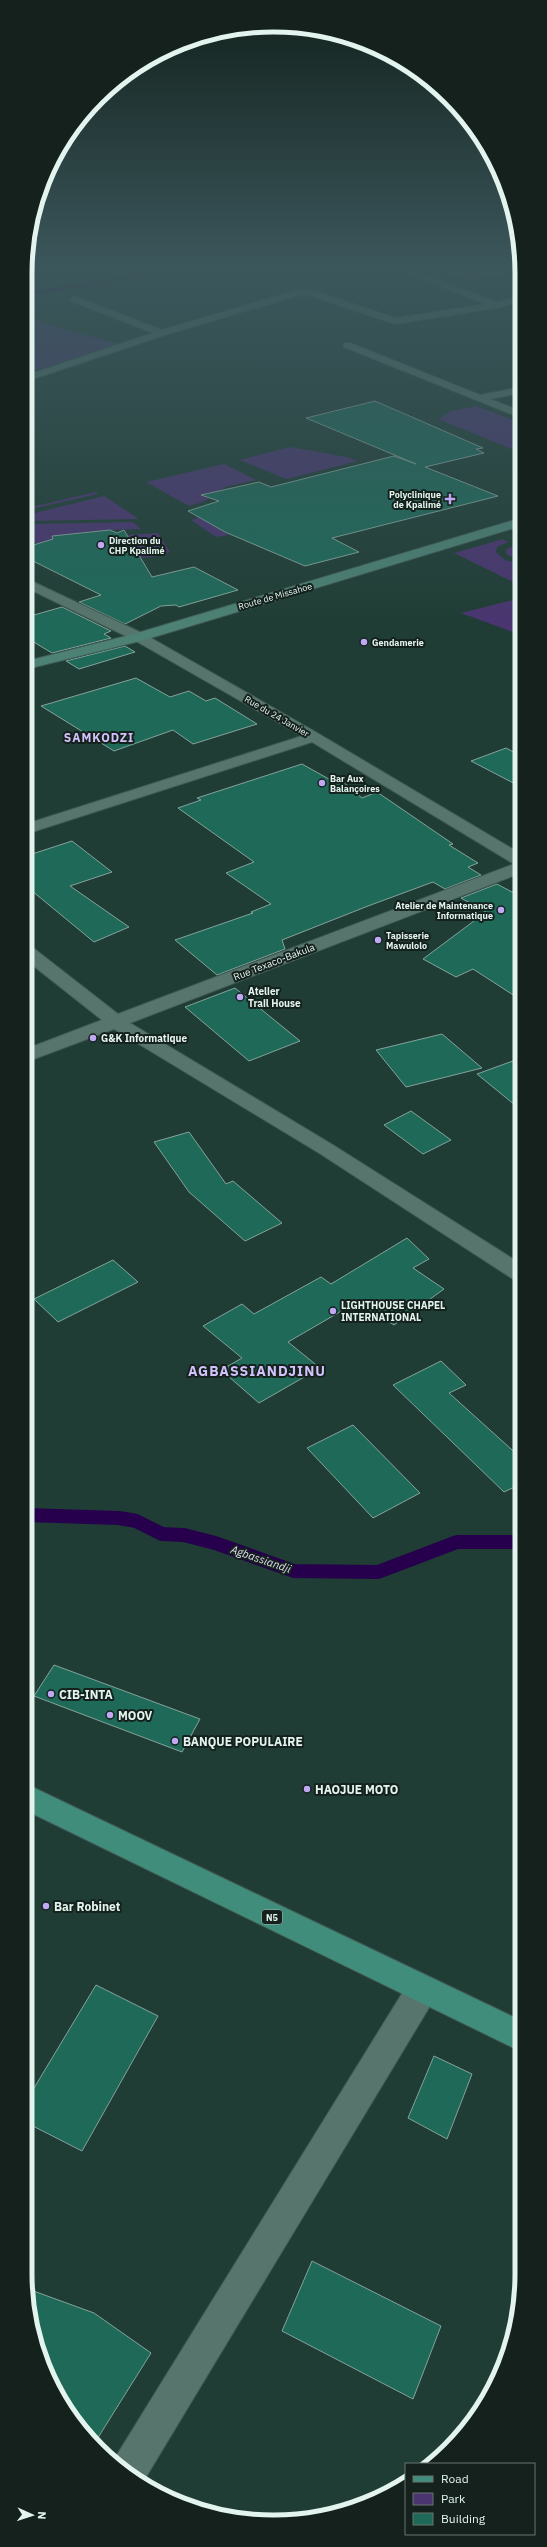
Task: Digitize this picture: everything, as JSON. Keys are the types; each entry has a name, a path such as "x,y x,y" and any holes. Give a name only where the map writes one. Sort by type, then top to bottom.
{"main road":[{"name":"Route de Missahoe","path":"32,664 138,637 515,524"},
{"name":"N5","path":"32,1799 422,1990 515,2034"}],"street":[{"path":"449,386 515,413"},
{"path":"479,398 515,391"},
{"name":"Rue du 24 Janvier","path":"32,585 138,637 314,737 515,857"},
{"path":"32,827 314,737"},
{"name":"Rue Texaco-Bakula","path":"32,1054 515,869"},
{"path":"32,956 116,1022 326,1149 515,1270"},
{"path":"130,2468 422,1990"}],"green space":[{"path":"476,406 515,421 515,449 438,419 452,411"},
{"path":"290,447 347,457 358,461 286,479 240,460"},
{"path":"224,464 256,480 225,487 203,502 189,506 146,482"},
{"path":"96,492 98,494 32,509 32,507"},
{"path":"104,496 139,519 32,521 32,514"},
{"path":"199,517 229,535 216,537 191,520"},
{"path":"133,522 141,529 110,530 54,540 54,548 32,541 32,524"},
{"path":"158,533 170,552 164,555 152,557 120,556 139,554 127,535"},
{"path":"503,539 508,542 497,547 496,552 505,560 515,562 515,583 454,553"},
{"path":"515,545 515,558 507,555 506,549"},
{"path":"515,600 515,633 461,613"}],"building":[{"path":"375,401 483,448 476,449 484,453 425,467 498,496 332,538 359,552 305,566 225,532 188,511 219,501 201,495 259,482 271,487 394,456 416,464 306,418"},
{"path":"110,530 117,533 124,530 152,577 194,567 238,590 179,607 176,605 161,606 125,624 79,602 101,595 32,560 32,545 53,539 52,536"},
{"path":"62,607 111,631 104,634 111,638 52,653 32,641 32,616"},
{"path":"125,646 135,652 79,669 66,661"},
{"path":"136,678 170,697 189,691 206,701 215,698 257,724 193,744 173,730 114,751 41,706"},
{"path":"506,748 515,753 515,784 471,761"},
{"path":"302,764 336,783 342,781 362,798 377,792 453,844 449,845 478,863 468,867 481,875 445,889 433,882 368,906 282,940 285,949 217,975 175,940 253,913 251,912 271,904 226,873 254,862 178,808 201,800 197,798"},
{"path":"72,841 112,872 70,886 129,927 94,942 32,891 32,854"},
{"path":"497,884 512,892 515,890 515,996 473,969 456,977 423,959 486,912 461,898"},
{"path":"235,988 300,1041 249,1061 185,1007"},
{"path":"442,1034 482,1068 406,1087 376,1050"},
{"path":"515,1060 515,1105 477,1074"},
{"path":"411,1111 451,1140 423,1154 384,1125"},
{"path":"189,1132 226,1184 233,1181 282,1223 245,1241 189,1192 154,1142"},
{"path":"407,1238 429,1259 413,1268 444,1289 394,1325 357,1302 288,1342 320,1368 259,1403 221,1370 242,1358 203,1326 242,1304 254,1314 321,1277 331,1284"},
{"path":"113,1260 138,1282 58,1322 34,1299"},
{"path":"441,1361 466,1385 449,1393 515,1453 515,1487 504,1492 393,1385"},
{"path":"353,1425 420,1493 373,1518 307,1448"},
{"path":"54,1665 200,1719 182,1752 34,1696"},
{"path":"96,1985 158,2016 82,2151 32,2126 32,2091"},
{"path":"434,2056 472,2074 447,2139 408,2118"},
{"path":"312,2261 441,2326 413,2399 282,2331"},
{"path":"33,2291 94,2313 151,2353 97,2438 73,2408 50,2366 40,2336 34,2305"}],"waterway":[{"name":"Agbassiandji","path":"32,1515 119,1518 136,1521 162,1534 184,1535 215,1543 294,1571 378,1572 457,1542 515,1542"}],"place":[{"name":"Polyclinique de Kpalimé","path":"450,499"},
{"name":"Direction du CHP Kpalimé","path":"101,545"},
{"name":"Gendamerie","path":"364,642"},
{"name":"Bar Aux Balançoires","path":"322,783"},
{"name":"Atelier de Maintenance Informatique","path":"501,910"},
{"name":"Tapisserie Mawulolo","path":"378,940"},
{"name":"Atelier Trail House","path":"240,997"},
{"name":"G&K Informatique","path":"93,1038"},
{"name":"LIGHTHOUSE CHAPEL INTERNATIONAL","path":"333,1311"},
{"name":"CIB-INTA","path":"51,1694"},
{"name":"MOOV","path":"110,1715"},
{"name":"BANQUE POPULAIRE","path":"175,1741"},
{"name":"HAOJUE MOTO","path":"307,1789"},
{"name":"Bar Robinet","path":"46,1906"}],"district":[{"name":"SAMKODZI","path":"99,737"},
{"name":"AGBASSIANDJINU","path":"257,1371"}]}
